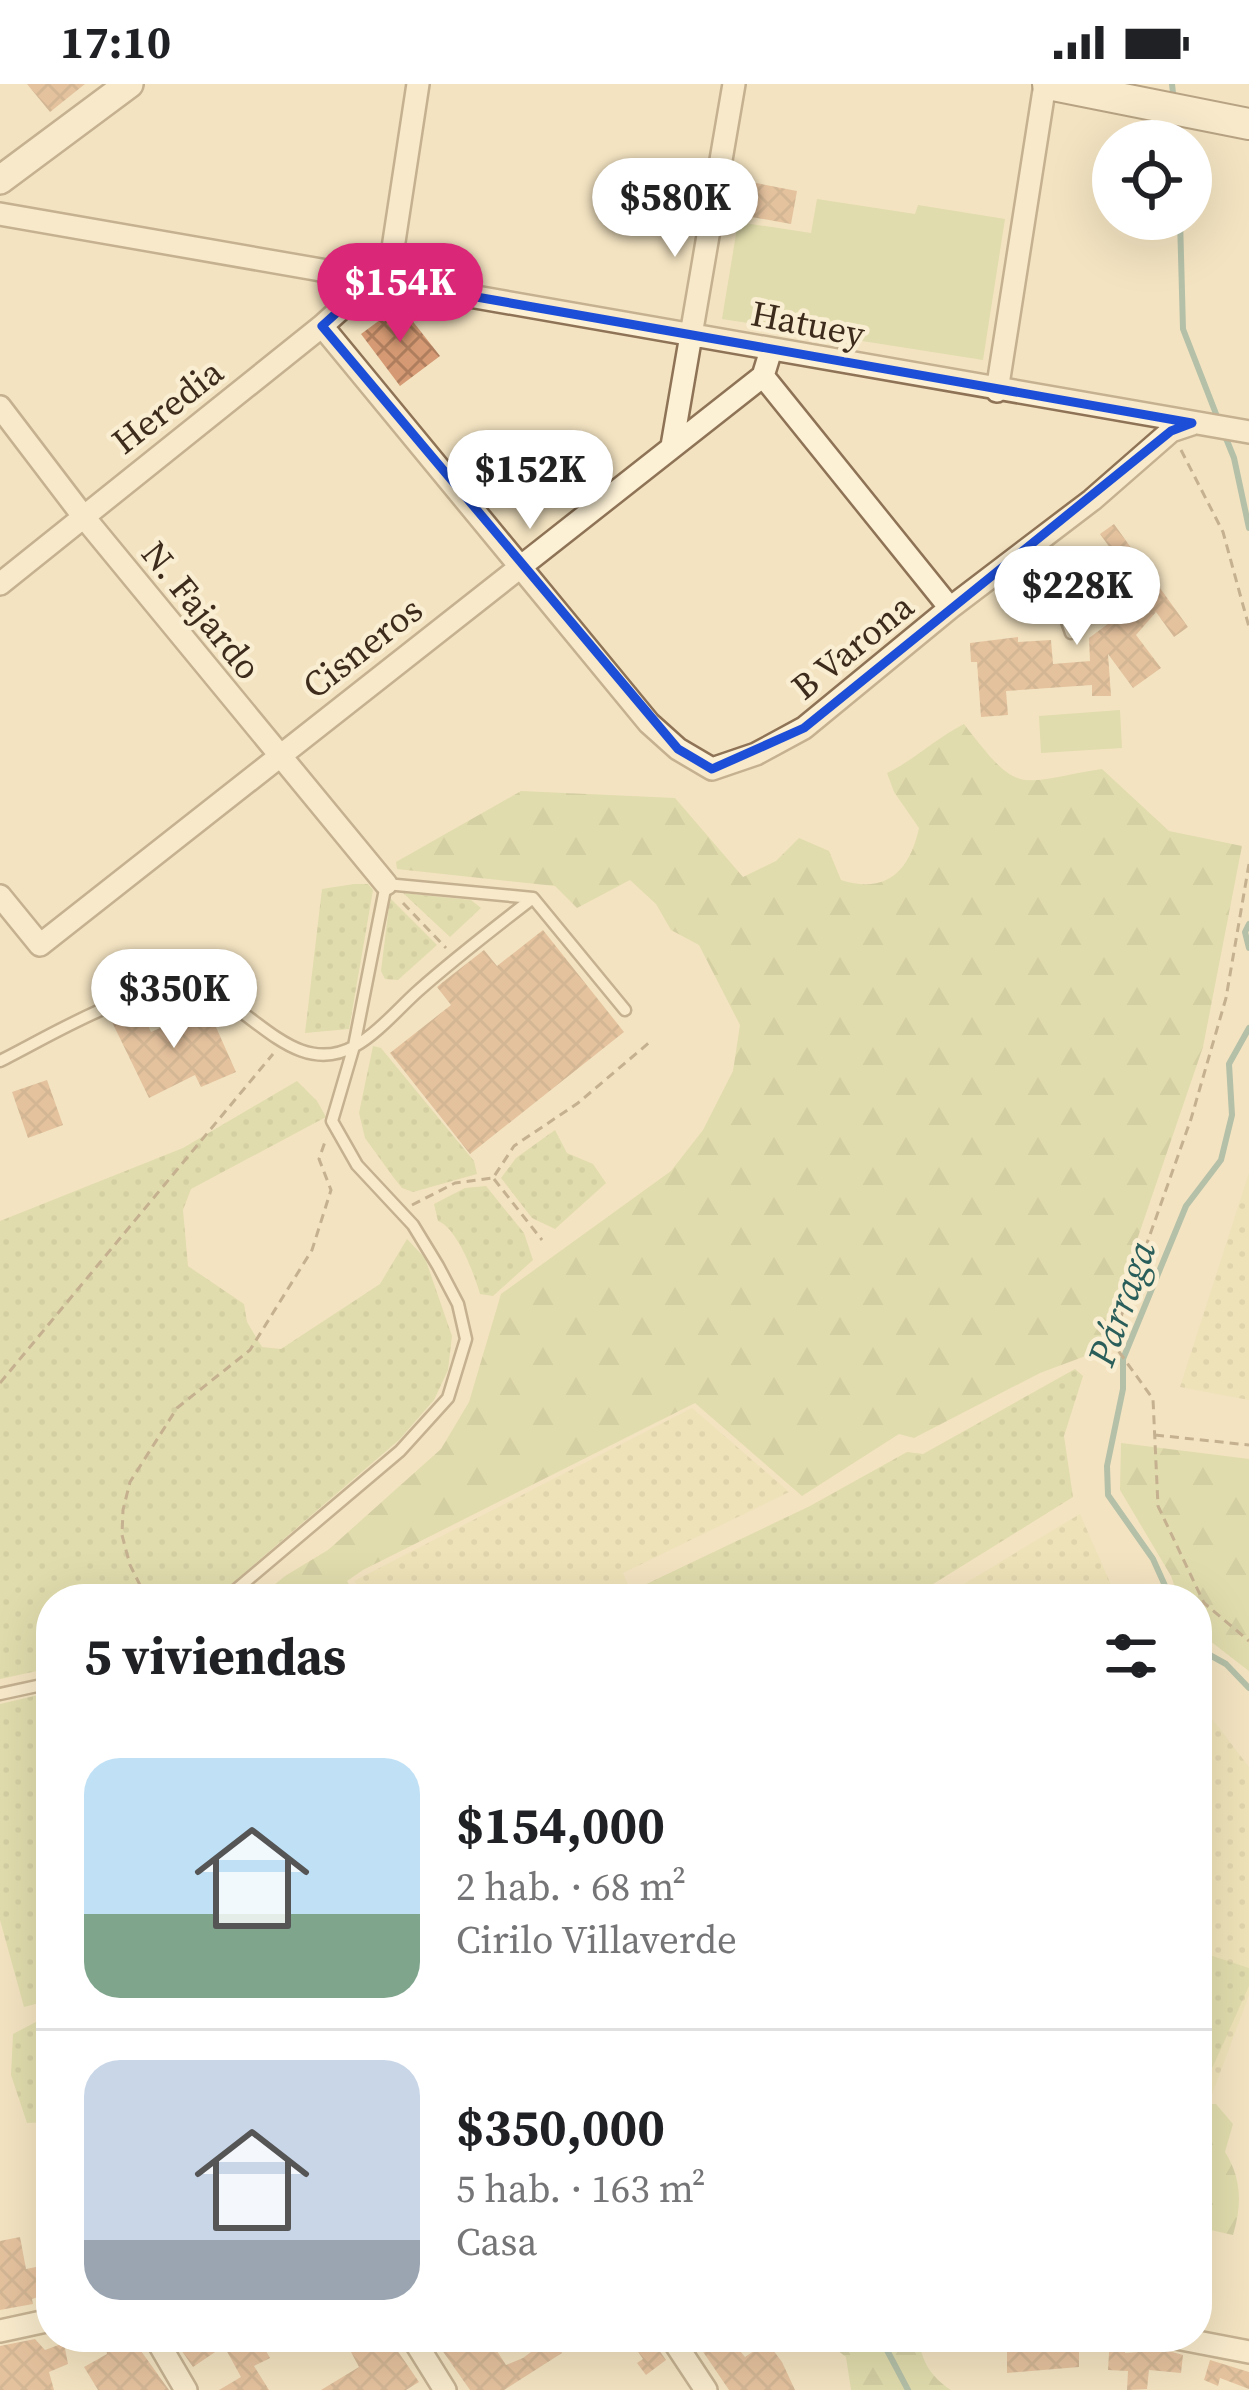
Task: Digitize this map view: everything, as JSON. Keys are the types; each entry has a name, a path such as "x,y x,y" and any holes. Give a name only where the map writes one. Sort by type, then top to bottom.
{"main road":[{"path":"1046,84 1249,124"}],"street":[{"path":"0,180 129,84"},
{"path":"381,280 418,84"},
{"path":"672,446 734,84"},
{"path":"997,391 1046,84"},
{"name":"Hatuey","path":"0,214 691,334 1181,427 1249,432"},
{"name":"Heredia","path":"0,584 381,280"},
{"path":"322,326 520,565"},
{"path":"771,350 763,376 950,608"},
{"name":"Cisneros","path":"0,896 40,946 763,376"},
{"name":"N. Fajardo","path":"0,407 83,516 386,884"},
{"name":"B Varona","path":"520,565 649,723 677,749 712,769 757,754 804,728 1181,427"},
{"path":"0,2331 36,2323"},
{"path":"1212,2345 1249,2352"},
{"path":"164,2352 187,2390"},
{"path":"421,2352 445,2390"},
{"path":"681,2352 706,2390"}],"lane":[{"path":"1023,552 1060,602 1071,633"},
{"path":"243,1584 400,1451 448,1398 466,1339 458,1304 413,1225 357,1165 332,1121 354,1046 386,884 533,898 625,1010"},
{"path":"0,1061 104,1010 168,989 199,990 228,1002 282,1043 307,1051 354,1046 533,898"},
{"path":"0,1694 36,1686"}],"path":[{"path":"1181,427 1223,532 1249,627"},
{"path":"1195,1584 1158,1506 1153,1399 1112,1342 1191,1119 1226,998 1249,864"},
{"path":"386,884 456,958"},
{"path":"399,1211 455,1183 493,1178 514,1146 578,1102 651,1041"},
{"path":"0,1383 282,1043"},
{"path":"140,1584 122,1534 124,1498 130,1483 177,1408 250,1350 312,1250 331,1190 320,1159 332,1121"},
{"path":"493,1178 542,1240"},
{"path":"1154,1435 1249,1445"},
{"path":"1212,1610 1249,1641"}],"highlighted area":[{"path":"374,279 1192,423 1171,431 804,728 712,769 678,749 322,326"}],"shaded area":[{"path":"1249,1173 1249,1400 1180,1387"},
{"path":"692,1408 789,1492 623,1573 628,1584 354,1581"},
{"path":"1080,1514 1111,1584 964,1584"},
{"path":"1212,1719 1249,1767 1249,1995 1212,2095"}],"green space":[{"path":"817,199 915,214 918,205 1005,219 983,360 722,319 738,222 811,233"},
{"path":"1120,710 1122,748 1041,753 1039,716"},
{"path":"964,724 997,764 1021,779 1102,769 1169,831 1242,846 1203,1047 1099,1351 1040,1373 914,1438 899,1434 802,1496 695,1403 363,1570 349,1584 275,1584 328,1550 441,1449 469,1402 501,1294 671,1171 703,1130 733,1071 740,1025 699,945 671,930 656,904 630,880 577,908 555,886 397,869 396,862 521,791 675,798 743,877 776,861 799,838 829,851 841,880 871,884 884,881 902,867 919,828 887,773"},
{"path":"368,884 373,890 349,1029 305,1033 322,889"},
{"path":"403,893 471,900 481,908 450,937"},
{"path":"390,898 437,945 398,980 385,979 381,971"},
{"path":"373,1046 381,1048 474,1161 477,1174 413,1192 402,1188 365,1138 359,1113"},
{"path":"297,1081 326,1117 191,1189 183,1210 188,1266 244,1304 247,1322 262,1347 281,1349 380,1284 407,1239 425,1258 452,1336 448,1370 434,1400 399,1440 231,1584 36,1584 36,1671 0,1679 0,1221 183,1148"},
{"path":"555,1130 567,1153 593,1164 606,1183 555,1229 532,1218 501,1178 516,1158"},
{"path":"486,1186 524,1233 533,1260 493,1296 480,1294 464,1252 452,1232 438,1221 434,1204 465,1188"},
{"path":"1075,1369 1083,1376 1064,1436 1073,1497 933,1584 646,1584 810,1506 907,1452 923,1454"},
{"path":"1121,1443 1249,1459 1249,1671 1212,1643 1212,1584 1174,1584 1120,1490"},
{"path":"36,1696 36,2004 24,2007 0,1920 0,1704"},
{"path":"1212,1956 1249,1968 1249,1986 1212,2069"},
{"path":"36,2022 36,2123 27,2123 11,2075 13,2034"},
{"path":"1212,2104 1233,2124 1225,2152 1239,2192 1233,2235 1212,2230"},
{"path":"840,2352 922,2352 928,2368 951,2390 851,2390 846,2357"}],"building":[{"path":"27,84 85,84 50,112"},
{"path":"741,180 797,191 791,224 735,214"},
{"path":"400,305 440,356 400,386 361,334"},
{"path":"1114,524 1188,627 1174,637 1156,612 1136,635 1161,668 1133,688 1108,654 1111,696 1092,696 1092,685 1006,691 1008,715 981,717 977,662 971,662 970,643 1018,637 1018,642 1051,640 1053,664 1090,661 1089,638 1120,615 1126,624 1152,606 1100,534"},
{"path":"1060,560 1090,598 1078,608 1073,608 1048,569"},
{"path":"543,930 624,1032 470,1154 390,1053 451,1005 437,987 443,982 484,950 497,966"},
{"path":"207,1007 236,1072 201,1087 195,1075 149,1098 112,1022 140,1008 151,1032"},
{"path":"47,1080 63,1125 28,1138 12,1092"},
{"path":"20,2237 26,2269 36,2267 33,2304 0,2310 0,2241"},
{"path":"35,2339 36,2352 66,2352 68,2364 49,2372 54,2390 0,2390 0,2346"},
{"path":"142,2352 169,2390 98,2390 84,2367 107,2354"},
{"path":"182,2352 215,2352 193,2367"},
{"path":"227,2352 267,2352 270,2358 254,2366 269,2390 219,2390 241,2377"},
{"path":"351,2352 398,2352 419,2382 406,2390 321,2390 359,2367"},
{"path":"443,2352 498,2352 506,2365 531,2352 562,2353 504,2390 470,2390"},
{"path":"638,2352 660,2352 666,2360 646,2375 637,2363 643,2359"},
{"path":"703,2352 741,2352 745,2357 752,2352 774,2352 795,2390 729,2390"},
{"path":"1007,2352 1079,2352 1079,2367 1007,2373"},
{"path":"1109,2352 1183,2355 1181,2373 1149,2370 1147,2389 1127,2390 1128,2371 1108,2370"},
{"path":"1210,2360 1249,2372 1249,2389 1220,2378 1218,2386 1204,2380"}],"waterway":[{"name":"Párraga","path":"1172,84 1174,102"},
{"name":"Párraga","path":"1181,240 1183,329 1218,419"},
{"name":"Párraga","path":"1223,431 1234,458 1249,528"},
{"name":"Párraga","path":"1249,924 1245,932 1249,948"},
{"name":"Párraga","path":"1164,1584 1153,1559 1108,1495 1107,1466 1123,1389 1123,1359 1186,1206 1221,1160 1232,1115 1229,1064 1249,1028"},
{"path":"1212,1656 1249,1688"},
{"path":"888,2352 908,2390"}]}
